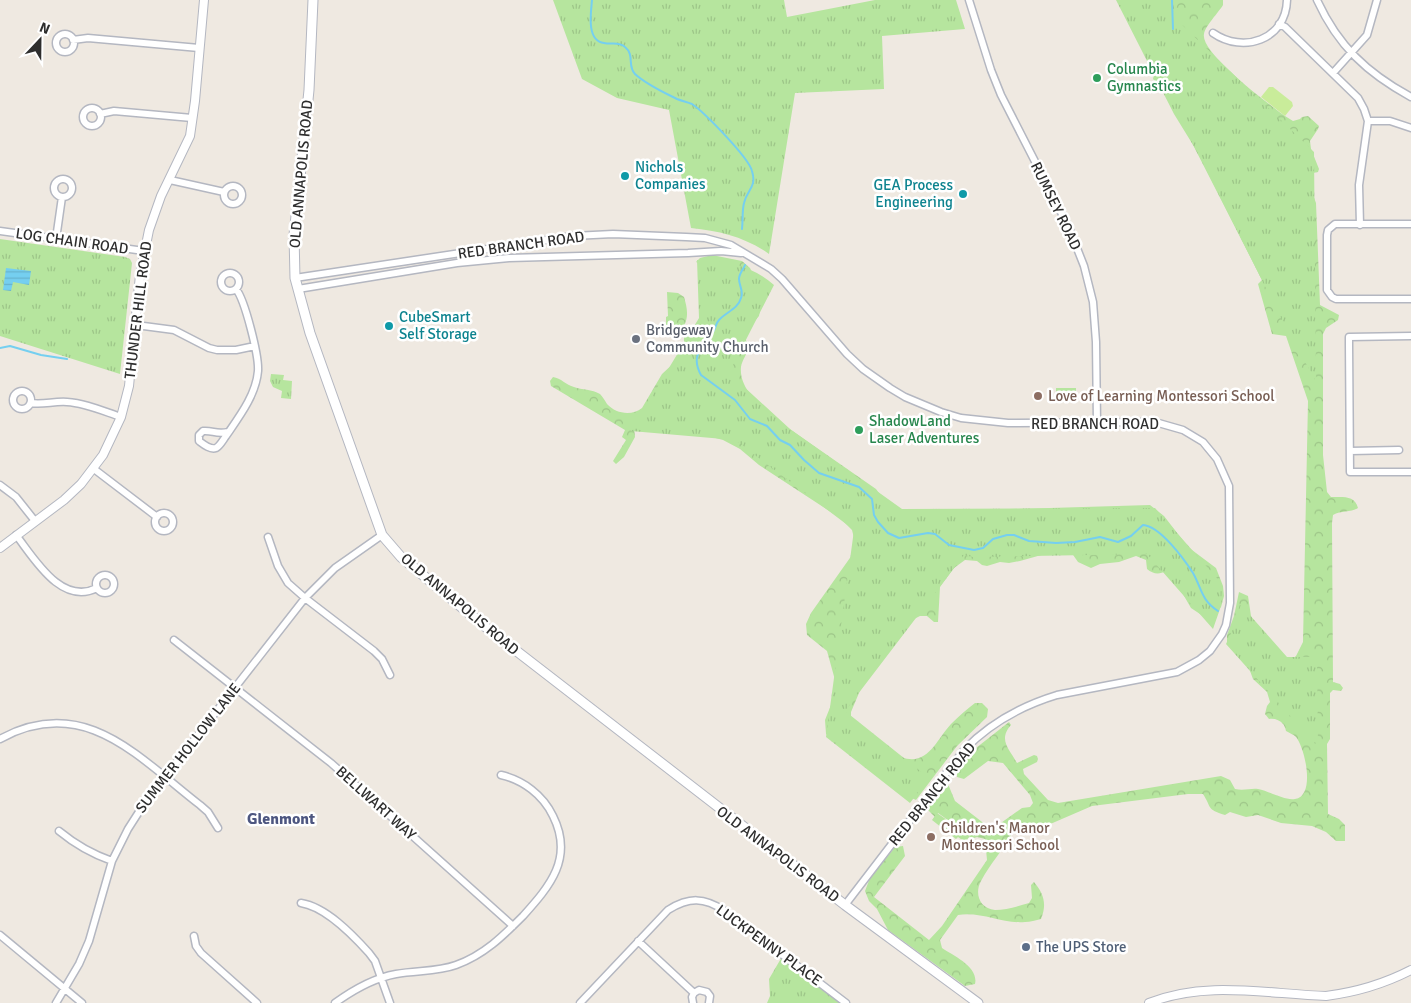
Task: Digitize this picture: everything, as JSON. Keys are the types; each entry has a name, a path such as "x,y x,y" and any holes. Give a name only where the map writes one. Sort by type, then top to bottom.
{"main road":[{"name":"OLD ANNAPOLIS ROAD","path":"313,0 309,90 295,218 295,278 310,333 382,535 402,557 476,620 845,905 978,1003"}],"street":[{"name":"THUNDER HILL ROAD","path":"0,548 64,500 94,469 110,443 121,417 129,386 144,251 154,213 190,136 204,0"},
{"name":"RUMSEY ROAD","path":"969,0 991,70 1069,228 1084,266 1093,302 1096,342 1097,423"},
{"path":"1213,33 1223,40 1248,44 1264,37 1279,24 1286,8 1287,0"},
{"path":"1317,0 1330,26 1352,54 1374,74 1411,96"},
{"path":"1333,73 1367,35 1377,0"},
{"path":"1279,24 1285,27 1333,73 1358,98 1364,109 1368,120 1359,186 1360,225"},
{"path":"73,40 88,38 199,48"},
{"path":"100,114 114,111 192,118"},
{"path":"1368,120 1390,121 1411,128"},
{"path":"170,180 224,192"},
{"path":"56,238 62,197"},
{"path":"1411,224 1334,224 1328,230 1329,294 1336,299 1411,299"},
{"name":"LOG CHAIN ROAD","path":"0,231 144,251"},
{"name":"RED BRANCH ROAD","path":"295,278 537,241 597,235 705,238 731,245 771,269 782,279 847,354 863,369 905,397 941,412 987,422 1155,422 1183,430 1203,442 1218,459 1227,481 1230,500 1230,603 1226,625 1210,651 1199,660 1177,672 1057,695 1032,703 1002,718 974,739 964,750 845,905"},
{"name":"RED BRANCH ROAD","path":"298,289 457,263 510,258 688,254 721,250 745,253"},
{"path":"228,432 244,408 256,382 258,364 242,298 236,289"},
{"path":"136,324 174,330 200,344 217,350 236,350 254,346"},
{"path":"1411,336 1349,337 1350,472 1411,472"},
{"path":"31,403 73,402 121,417"},
{"path":"1350,451 1399,450"},
{"path":"94,469 157,517"},
{"path":"0,485 16,497 35,521"},
{"path":"16,535 48,576 60,586 77,592 85,592 97,588"},
{"name":"SUMMER HOLLOW LANE","path":"56,1003 89,941 112,861 134,818 304,598 335,568 382,535"},
{"path":"268,537 282,575 288,583 304,598 382,659 390,674"},
{"name":"BELLWART WAY","path":"174,640 331,763 513,926"},
{"path":"0,739 24,728 40,724 57,723 83,726 106,734 118,741 204,809 218,828"},
{"path":"335,1003 355,990 382,978 396,974 440,969 469,960 492,945 544,893 559,864 561,841 556,821 544,802 521,782 501,775"},
{"path":"59,831 93,855 112,861"},
{"name":"LUCKPENNY PLACE","path":"580,1003 668,910 691,900 715,904 846,1003"},
{"path":"301,903 319,908 362,944 375,961 390,1003"},
{"path":"0,935 82,1003"},
{"path":"194,936 196,946 201,953 256,1003"},
{"path":"638,941 694,993"},
{"path":"1149,1003 1170,995 1208,990 1326,996 1382,984 1411,970"},
{"path":"693,1003 692,997 699,990 707,992 710,996 709,1003"}],"green space":[{"path":"553,0 784,0 787,17 875,0 956,0 965,29 882,36 884,89 795,93 769,254 751,243 732,236 691,228 669,110 617,98 582,79"},
{"path":"1116,0 1174,0 1174,17 1314,152 1316,381 1289,334 1198,153 1174,114"},
{"path":"1120,0 1223,0 1223,5 1209,23 1204,34 1206,42 1213,53 1237,78 1285,116 1293,121 1308,116 1319,126 1310,141 1319,169 1318,172 1313,173 1313,195 1316,203 1320,305 1339,315 1338,320 1326,328 1323,334 1323,455 1327,492 1331,497 1351,499 1358,508 1333,515 1332,523 1333,682 1340,684 1343,688 1341,691 1333,690 1330,693 1330,739 1327,744 1328,814 1339,819 1345,825 1345,841 1336,841 1326,832 1312,826 1281,823 1258,815 1246,817 1230,812 1225,815 1210,808 1203,794 1188,794 1092,806 1048,825 1038,825 1013,832 981,881 978,896 982,904 990,909 1008,909 1029,903 1032,898 1031,885 1034,882 1044,899 1043,914 1041,919 1025,922 967,914 958,915 940,940 942,948 959,958 973,972 975,984 965,986 888,930 877,909 869,901 865,891 870,878 895,847 903,846 905,856 874,897 929,940 942,926 987,860 985,839 977,837 969,840 970,836 938,813 935,817 928,810 927,802 943,783 948,784 955,801 986,825 998,825 1022,808 1030,807 1033,803 1030,795 1003,763 988,761 964,779 957,777 957,769 962,759 1009,722 1011,725 1005,735 1005,740 1017,763 1034,755 1037,756 1037,762 1023,769 1024,774 1048,800 1058,803 1221,776 1230,780 1235,789 1258,789 1287,799 1295,799 1301,796 1305,790 1307,781 1303,751 1296,737 1286,731 1282,723 1269,719 1265,714 1270,702 1267,692 1253,679 1246,660 1227,642 1227,635 1234,616 1239,592 1248,596 1251,616 1259,633 1287,663 1296,656 1303,642 1308,401 1286,336 1272,334 1258,284 1262,280 1166,92 1153,79 1155,70"},
{"path":"1269,87 1273,87 1292,102 1293,106 1285,116 1261,97"},
{"path":"0,239 130,259 132,263 120,374 0,336"},
{"path":"712,255 742,261 750,268 762,299 759,316 751,325 745,339 749,345 741,367 743,381 750,394 771,416 876,489 891,504 910,512 1150,505 1164,516 1188,547 1216,568 1223,586 1224,596 1221,607 1212,615 1203,616 1191,608 1180,589 1166,571 1152,572 1147,569 1146,560 1136,556 1119,562 1100,564 1091,568 1078,562 1071,552 1052,552 1020,561 1000,562 987,566 977,561 965,560 954,568 940,587 938,622 934,622 927,616 920,616 912,620 864,681 851,712 851,718 901,757 910,759 925,755 951,724 975,703 982,703 988,709 987,717 957,746 916,800 907,796 826,734 825,720 833,700 835,680 827,651 807,635 806,624 811,613 852,555 855,542 852,530 840,518 759,465 740,449 723,440 704,435 634,428 635,437 624,457 616,464 613,461 626,440 622,437 625,430 551,386 550,381 553,377 571,386 594,391 600,394 607,404 619,412 629,413 642,408 662,374 676,361 684,342 684,336 678,331 669,332 666,330 666,317 668,316 667,292 678,293 684,297 687,319 684,326 688,330 696,328 701,317 703,265 696,262 700,258"},
{"path":"697,260 728,262 748,268 774,285 729,373 790,429 902,509 1155,508 1222,584 1221,606 1213,629 1147,554 973,557 964,555 845,711 929,778 910,803 826,737 854,530 735,440 631,431 699,318"},
{"path":"271,374 284,375 283,380 292,381 291,399 281,398 282,391 273,387 270,381"},
{"path":"1056,388 1076,388 1076,402 1056,402"},
{"path":"1240,604 1287,657 1317,657 1318,747 1226,644 1234,627"},
{"path":"937,813 970,836 965,842 958,837 956,839 932,820"},
{"path":"783,955 846,1003 767,1003 770,996 769,979"}],"water":[{"path":"6,268 31,271 29,285 13,282 11,291 3,290"}],"waterway":[{"path":"592,0 591,25 594,37 604,43 625,47 630,53 631,68 635,74 655,88 692,104 715,125 749,165 753,181 745,198 742,229"},
{"path":"1172,0 1173,29"},
{"path":"745,265 739,277 742,293 739,302 735,308 718,321 697,356 701,375 735,400 750,419 767,426 780,440 790,445 819,473 859,487 872,499 874,515 888,533 899,538 928,533 935,534 949,545 974,550 983,548 993,539 1007,535 1014,535 1029,541 1056,543 1075,542 1100,537 1118,542 1131,536 1143,525 1157,531 1171,544 1193,573 1208,603 1218,611"},
{"path":"0,348 10,346 41,355 67,359"}],"place":[{"name":"Columbia Gymnastics","path":"1097,78"},
{"name":"Nichols Companies","path":"625,176"},
{"name":"GEA Process Engineering","path":"963,194"},
{"name":"CubeSmart Self Storage","path":"389,326"},
{"name":"Bridgeway Community Church","path":"636,339"},
{"name":"Love of Learning Montessori School","path":"1038,396"},
{"name":"ShadowLand Laser Adventures","path":"859,430"},
{"name":"Children's Manor Montessori School","path":"931,837"},
{"name":"The UPS Store","path":"1026,947"}],"district":[{"name":"Glenmont","path":"281,819"}]}
